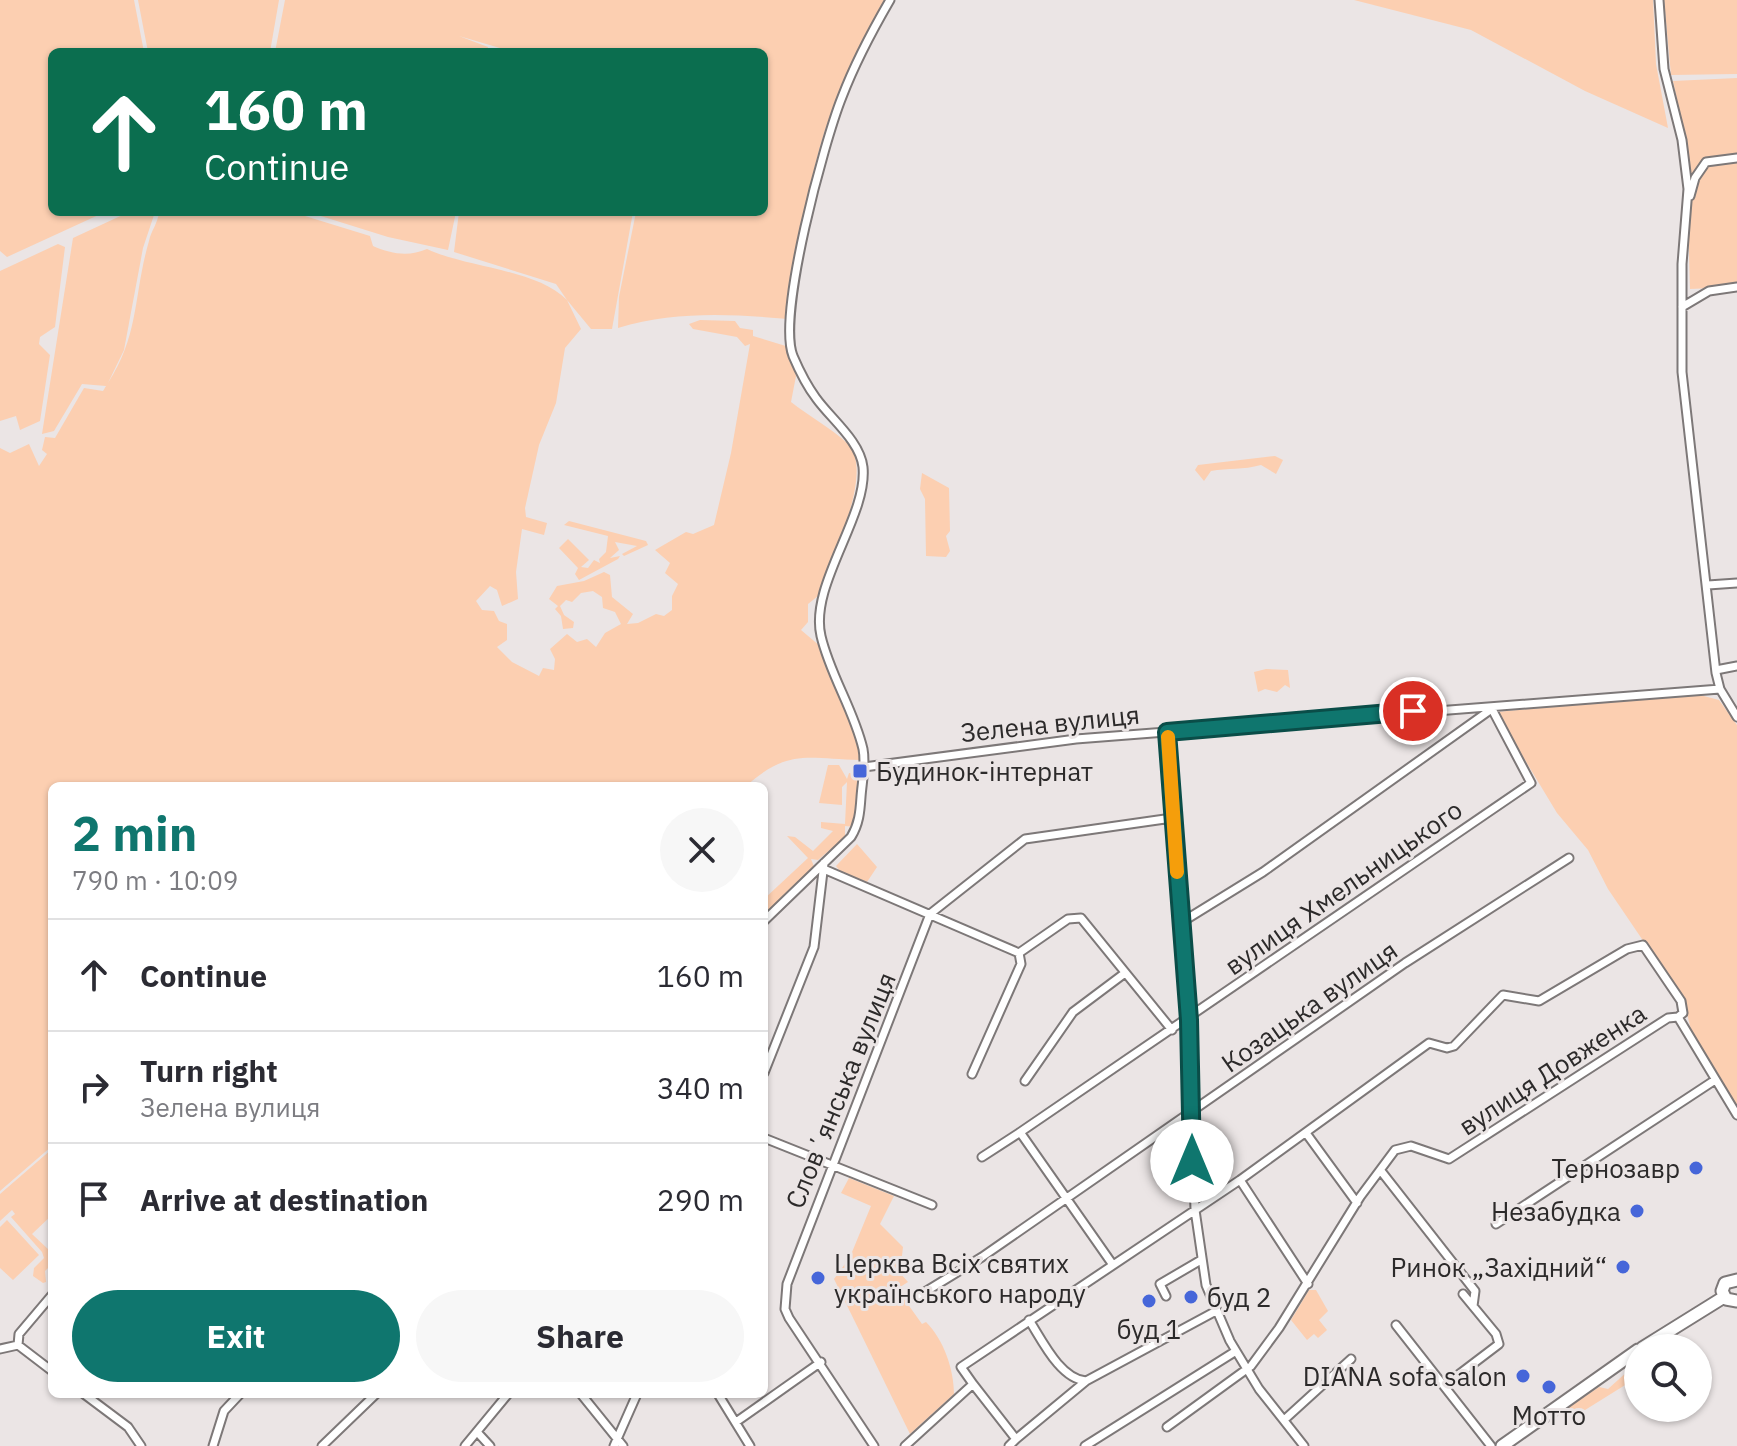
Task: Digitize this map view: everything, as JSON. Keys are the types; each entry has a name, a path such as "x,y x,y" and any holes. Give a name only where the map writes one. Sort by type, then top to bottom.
{"highway":[{"path":"1724,1297 1725,1283 1737,1280"},
{"path":"1664,1334 1724,1297 1737,1301"},
{"path":"1502,1446 1624,1360"}],"street":[{"path":"768,917 825,866 858,827 863,750 820,633 831,576 860,495 864,470 851,441 814,396 793,355 788,328 819,172 836,113 869,37 890,0"},
{"path":"1659,0 1664,69 1682,140 1689,198 1682,307 1682,372 1716,670 1720,689 1737,717"},
{"path":"1689,198 1695,178 1706,162 1737,158"},
{"path":"1682,307 1709,291 1737,287"},
{"path":"1708,585 1737,583"},
{"path":"1716,670 1737,666"},
{"name":"Зелена вулиця","path":"864,767 1076,739 1720,689"},
{"path":"1182,922 1196,917 1263,872 1493,709"},
{"name":"вулиця Хмельницького","path":"982,1157 1189,1020 1531,783 1493,709"},
{"path":"1167,732 1189,1020 1195,1210 1201,1260 1216,1311 1236,1351 1304,1446"},
{"path":"930,914 1025,839 1172,818"},
{"name":"Козацька вулиця","path":"915,1298 1191,1113 1405,963 1569,858"},
{"path":"825,866 1019,953"},
{"path":"768,1063 814,947 825,866"},
{"name":"Словʼянська вулиця","path":"874,1446 789,1318 785,1298 831,1164 930,914"},
{"path":"1019,953 1076,916 1086,921 1172,1030"},
{"path":"1016,1439 961,1367 1240,1180 1429,1043 1447,1048 1454,1046 1503,995 1539,1001 1637,944 1647,948 1684,1008 1678,1017 1737,1115"},
{"path":"972,1074 1021,964 1019,953"},
{"path":"1025,1081 1073,1012 1125,973"},
{"name":"вулиця Довженка","path":"1381,1171 1389,1155 1404,1146 1449,1159 1668,1018 1678,1017"},
{"path":"1496,1224 1715,1080"},
{"path":"1019,1133 1068,1197 1113,1265"},
{"path":"1306,1133 1357,1203"},
{"path":"768,1140 932,1205"},
{"path":"1167,1427 1247,1369 1279,1328 1357,1203 1381,1171 1475,1291 1473,1306"},
{"path":"1240,1180 1308,1284"},
{"path":"1166,1296 1160,1284 1201,1260"},
{"path":"1445,1385 1499,1344 1496,1334 1463,1294"},
{"path":"18,1345 19,1334 48,1300"},
{"path":"1009,1446 1086,1381 1216,1311"},
{"path":"1029,1320 1065,1371 1076,1380 1086,1381"},
{"path":"1396,1325 1491,1446"},
{"path":"0,1358 3,1349 18,1345"},
{"path":"18,1345 48,1368"},
{"path":"1085,1446 1236,1351"},
{"path":"1284,1420 1351,1359"},
{"path":"736,1422 821,1362"},
{"path":"905,1446 973,1384"},
{"path":"89,1398 134,1433 141,1446"},
{"path":"213,1446 224,1411 236,1398"},
{"path":"322,1446 372,1398"},
{"path":"465,1446 505,1398"},
{"path":"584,1398 621,1444"},
{"path":"621,1444 636,1398"},
{"path":"721,1398 750,1446"},
{"path":"478,1433 490,1446"}],"shaded area":[{"path":"0,0 134,0 143,48 48,48 48,216 96,216 7,257 0,251"},
{"path":"138,0 279,0 271,48 147,48"},
{"path":"285,0 887,0 845,82 824,133 807,201 788,319 681,316 618,328 619,297 635,216 768,216 768,48 500,48 459,36 488,48 276,48"},
{"path":"1354,0 1653,0 1656,64 1668,128 1585,91 1471,30"},
{"path":"1664,0 1737,0 1737,74 1671,75"},
{"path":"1737,78 1737,287 1690,289 1686,143 1673,81"},
{"path":"120,216 154,216 143,248 124,350 108,383 126,347 131,331 144,261 158,216 305,216 370,236 373,246 386,251 407,254 427,249 520,275 554,290 567,300 581,329 565,348 556,403 539,445 525,508 526,517 547,523 544,535 522,529 516,572 518,599 502,606 497,590 490,586 476,601 482,610 494,611 499,621 507,624 507,640 497,647 512,662 539,676 543,668 554,670 555,659 550,649 567,634 577,642 587,639 596,647 605,633 621,624 615,612 603,608 602,597 593,591 581,593 572,602 566,600 560,606 564,615 574,622 573,628 563,629 561,616 555,609 558,606 549,599 557,586 584,581 604,572 610,575 612,597 633,614 627,624 638,623 656,614 664,616 672,610 672,596 678,584 665,573 670,563 655,550 686,532 693,534 714,525 731,453 750,344 745,346 737,337 693,329 689,324 700,320 735,321 740,328 753,330 753,336 789,347 796,376 791,402 847,443 854,455 857,471 843,533 824,585 818,596 808,604 808,622 801,630 820,646 860,750 860,760 799,758 774,766 751,782 48,782 48,1149 0,1191 0,448 10,453 29,444 39,466 47,454 42,450 45,437 55,438 84,388 103,391 106,386 82,384 54,431 42,434 73,238"},
{"path":"321,216 455,216 448,250 388,237"},
{"path":"458,216 632,216 612,329 591,329 556,284 454,252"},
{"path":"58,244 65,247 55,327 40,337 39,344 50,355 40,421 20,430 16,416 0,421 0,271"},
{"path":"1275,456 1283,460 1276,474 1261,465 1211,471 1204,481 1195,470 1198,465"},
{"path":"922,473 949,488 950,531 946,536 950,551 946,557 926,556 925,499 920,489"},
{"path":"569,521 646,541 648,545 624,556 622,554 637,546 615,542 619,550 610,558 620,556 618,559 579,580 575,574 578,568 559,548 568,539 589,560 581,567 588,568 594,560 600,563 599,559 606,552 608,536 564,525"},
{"path":"1288,670 1290,688 1285,685 1277,692 1265,689 1258,692 1254,672"},
{"path":"1696,694 1719,700 1737,725 1737,1106 1691,1030 1684,1001 1608,889 1588,850 1557,813 1496,712"},
{"path":"828,765 839,765 847,779 849,773 860,775 855,827 845,826 845,837 818,860 811,859 815,869 768,911 768,895 808,858 787,836 795,837 813,851 833,831 821,828 821,822 845,824 847,782 842,787 842,805 819,803"},
{"path":"857,844 877,867 867,882 840,871 836,866"},
{"path":"48,1152 48,1219 32,1234 48,1249 46,1282 33,1276 34,1268 44,1258 42,1252 11,1217 15,1214 12,1210 0,1221 0,1194"},
{"path":"849,1178 894,1196 880,1224 903,1247 900,1273 908,1282 897,1289 922,1324 926,1322 932,1329 950,1365 954,1394 910,1434 834,1279 850,1257 871,1206 841,1193"},
{"path":"7,1220 39,1255 13,1280 0,1268 0,1227"},
{"path":"1309,1290 1316,1290 1328,1311 1319,1320 1327,1330 1318,1338 1314,1334 1307,1340 1291,1320"},
{"path":"1624,1375 1624,1386 1569,1420 1566,1418 1569,1407 1599,1387 1608,1389"}],"slow traffic":[{"path":"1168,737 1177,872"}],"place":[{"name":"Будинок-інтернат","path":"860,771"},
{"name":"Тернозавр","path":"1696,1168"},
{"name":"Незабудка","path":"1637,1211"},
{"name":"Ринок „Західний“","path":"1623,1267"},
{"name":"Церква Всіх святих українського народу","path":"818,1278"},
{"name":"буд 2","path":"1191,1297"},
{"name":"буд 1","path":"1149,1301"},
{"name":"DIANA sofa salon","path":"1523,1376"},
{"name":"Мотто","path":"1549,1387"}],"route":[{"path":"1192,1161 1189,1020 1167,732 1413,711"}]}
